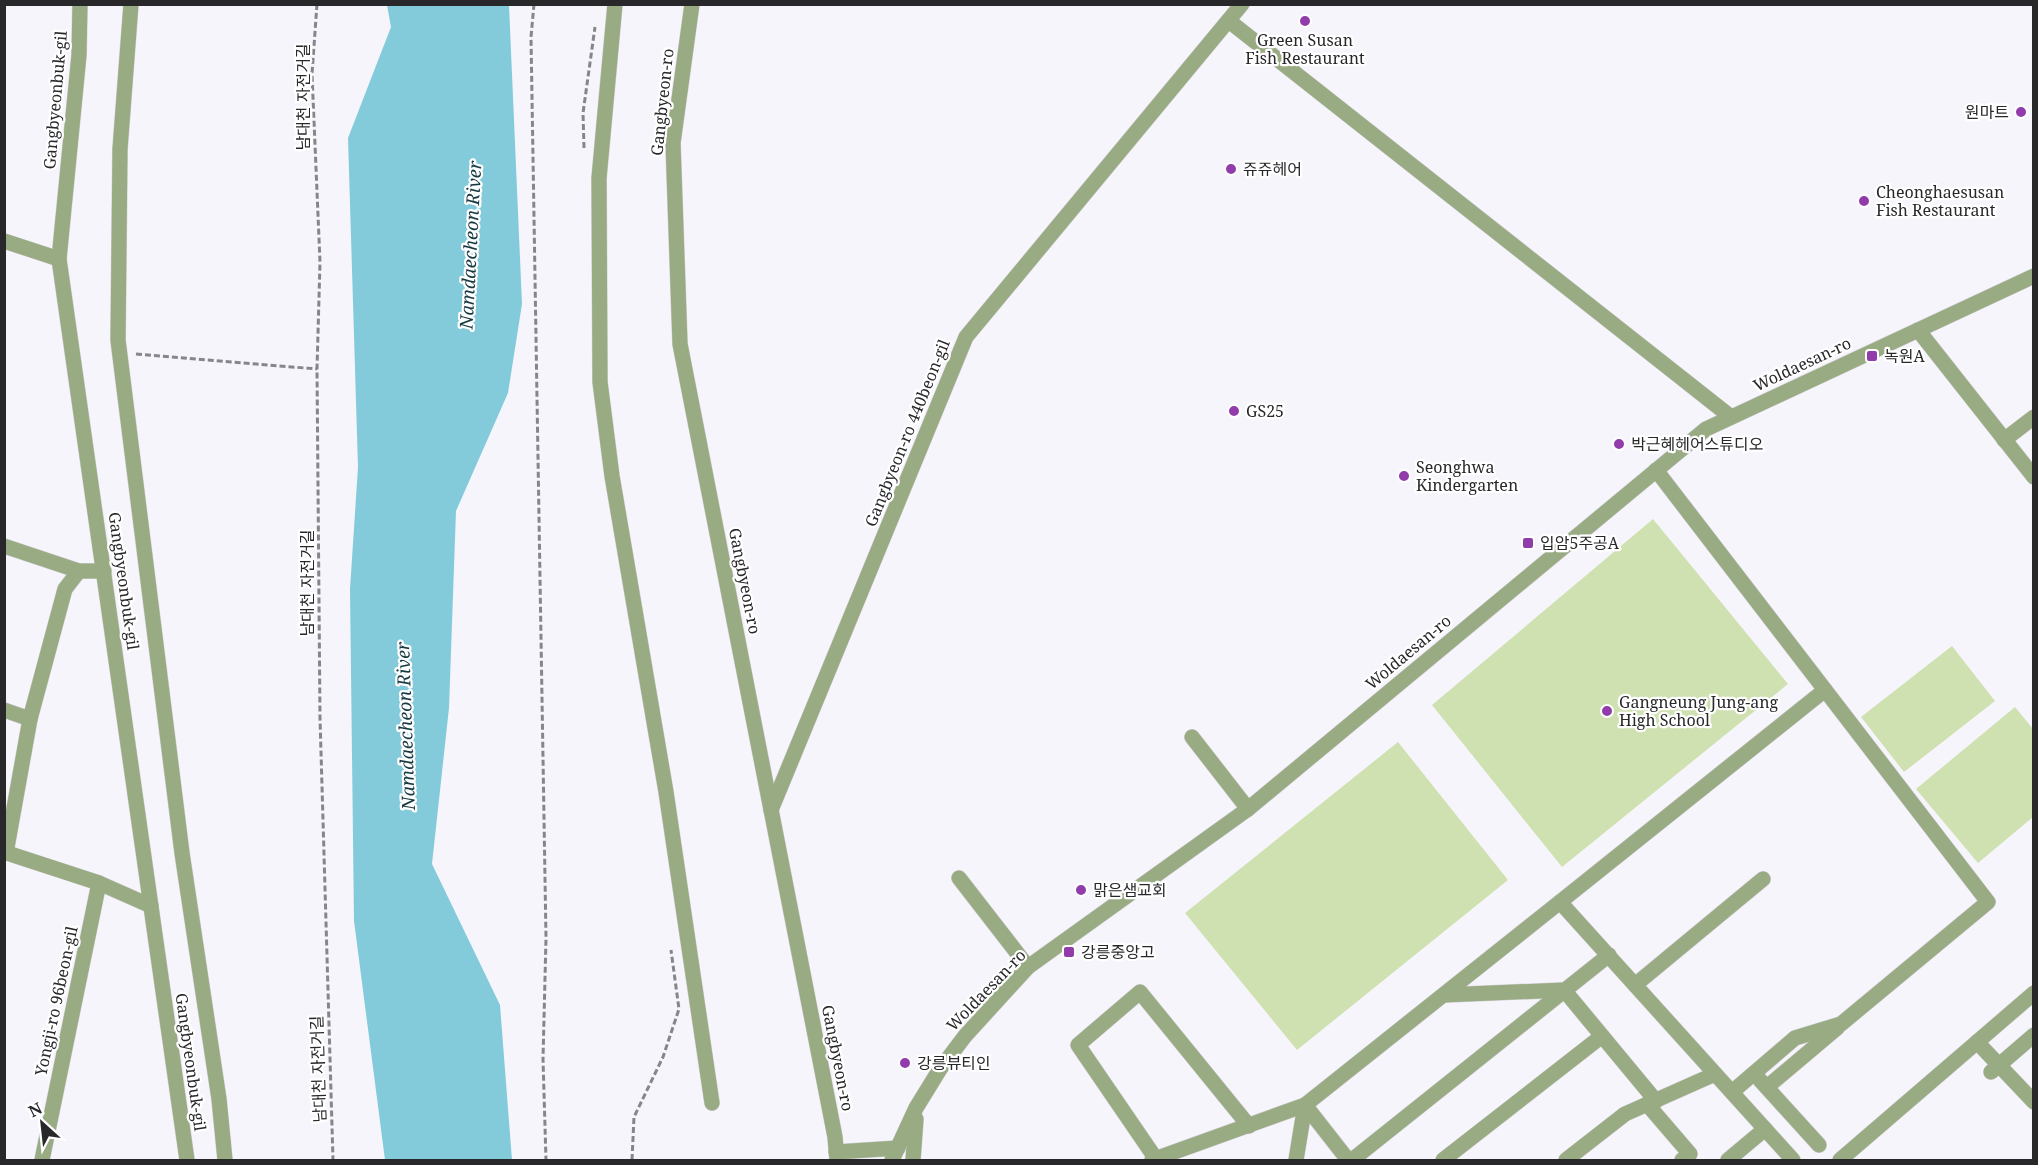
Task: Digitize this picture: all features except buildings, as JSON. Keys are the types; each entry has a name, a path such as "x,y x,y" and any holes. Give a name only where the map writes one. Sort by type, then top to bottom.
{"street":[{"name":"Gangbyeonbuk-gil","path":"80,4 78,55 58,259 187,1161"},
{"path":"131,4 120,149 120,353 182,853 219,1099 225,1161"},
{"path":"615,4 599,178 600,382 612,476 666,792 712,1103"},
{"name":"Gangbyeon-ro","path":"692,4 673,143 680,344 836,1156"},
{"name":"Gangbyeon-ro 440beon-gil","path":"771,810 966,337 1242,4"},
{"path":"1229,21 1731,417"},
{"path":"4,241 58,259"},
{"name":"Woldaesan-ro","path":"895,1154 916,1108 964,1036 1028,967 1248,809 1706,429 2034,276"},
{"path":"1918,330 2034,477"},
{"path":"2004,440 2034,417"},
{"path":"1656,470 1988,902 1767,1087"},
{"path":"4,546 79,571 104,571"},
{"path":"79,571 65,589 30,719 5,852 99,883 151,906"},
{"path":"1249,1126 1140,992 1078,1045 1154,1160 1187,1154 1249,1126 1305,1105 1825,690"},
{"path":"4,710 30,719"},
{"path":"1192,737 1248,809"},
{"path":"959,878 1028,967"},
{"path":"1635,985 1763,879"},
{"name":"Yongji-ro 96beon-gil","path":"42,1161 99,883"},
{"path":"1560,902 1793,1161"},
{"path":"1305,1105 1350,1161 1609,956"},
{"path":"1444,995 1564,990"},
{"path":"1564,990 1602,1036 1690,1154 1682,1161"},
{"path":"1840,1161 2034,993"},
{"path":"1732,1092 1795,1038 1841,1024"},
{"path":"1995,1069 2034,1035"},
{"path":"1443,1161 1602,1036"},
{"path":"1977,1042 1995,1069 2027,1095"},
{"path":"1754,1073 1819,1145"},
{"path":"1566,1161 1625,1114 1715,1074"},
{"path":"1296,1161 1305,1105"},
{"path":"913,1161 916,1108"},
{"path":"1728,1161 1765,1129"},
{"path":"836,1156 895,1154"}],"path":[{"name":"남대천 자전거길","path":"317,4 312,74 320,262 317,369 320,718 333,1161"},
{"path":"534,4 531,37 546,902 543,1059 546,1161"},
{"path":"120,353 317,369"}],"green space":[{"path":"1653,519 1788,684 1562,867 1432,705"},
{"path":"1952,646 1995,701 1904,772 1861,717"},
{"path":"2015,707 2033,729 2033,817 1978,863 1916,789"},
{"path":"1398,742 1508,880 1297,1050 1185,913"}],"water":[{"name":"Namdaecheon River","path":"387,5 509,5 522,304 508,393 456,511 449,708 432,864 500,1005 512,1160 385,1160 354,921 350,589 358,467 348,138 391,27"}],"place":[{"name":"Green Susan Fish Restaurant","path":"1305,21"},
{"name":"원마트","path":"2021,112"},
{"name":"쥬쥬헤어","path":"1231,169"},
{"name":"Cheonghaesusan Fish Restaurant","path":"1864,201"},
{"name":"녹원A","path":"1872,356"},
{"name":"GS25","path":"1234,411"},
{"name":"박근혜헤어스튜디오","path":"1619,444"},
{"name":"Seonghwa Kindergarten","path":"1404,476"},
{"name":"입암5주공A","path":"1528,543"},
{"name":"Gangneung Jung-ang High School","path":"1607,711"},
{"name":"맑은샘교회","path":"1081,890"},
{"name":"강릉중앙고","path":"1069,952"},
{"name":"강릉뷰티인","path":"905,1063"}]}
